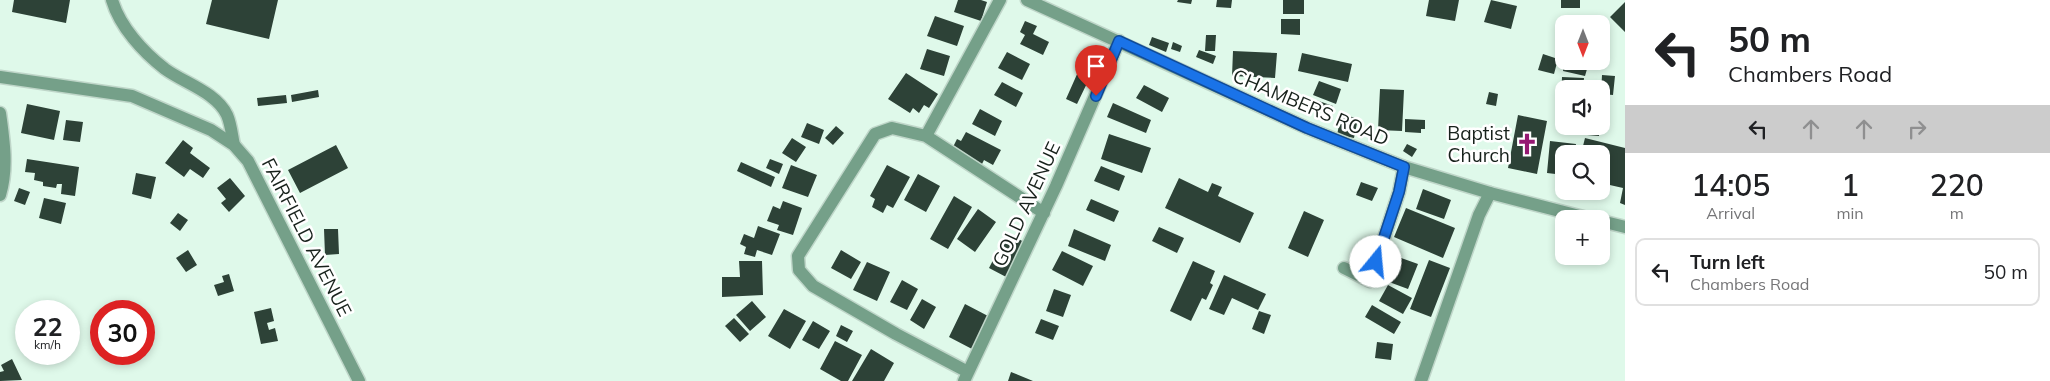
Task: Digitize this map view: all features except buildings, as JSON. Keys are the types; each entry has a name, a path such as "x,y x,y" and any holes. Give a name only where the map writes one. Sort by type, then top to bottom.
{"street":[{"path":"112,0 125,27 140,46 165,69 213,98 226,114 234,145"},
{"path":"926,136 1000,0"},
{"name":"CHAMBERS ROAD","path":"1026,0 1307,128 1404,167 1490,194 1555,210"},
{"name":"GOLD AVENUE","path":"966,377 1044,213 1119,41"},
{"name":"FAIRFIELD AVENUE","path":"0,77 132,96 211,130 234,145 248,161 360,381"},
{"path":"0,113 5,148 4,183 0,195"},
{"path":"966,377 813,286 799,270 798,256 875,134 892,128 926,136 1044,213"},
{"path":"1344,268 1370,281 1399,192 1404,167"},
{"path":"1421,381 1479,215 1490,194"},
{"path":"1610,223 1625,227"}],"place":[{"name":"Baptist Church","path":"1527,144"}],"route":[{"path":"1096,96 1119,41 1307,128 1404,167 1399,192 1376,262"}]}
